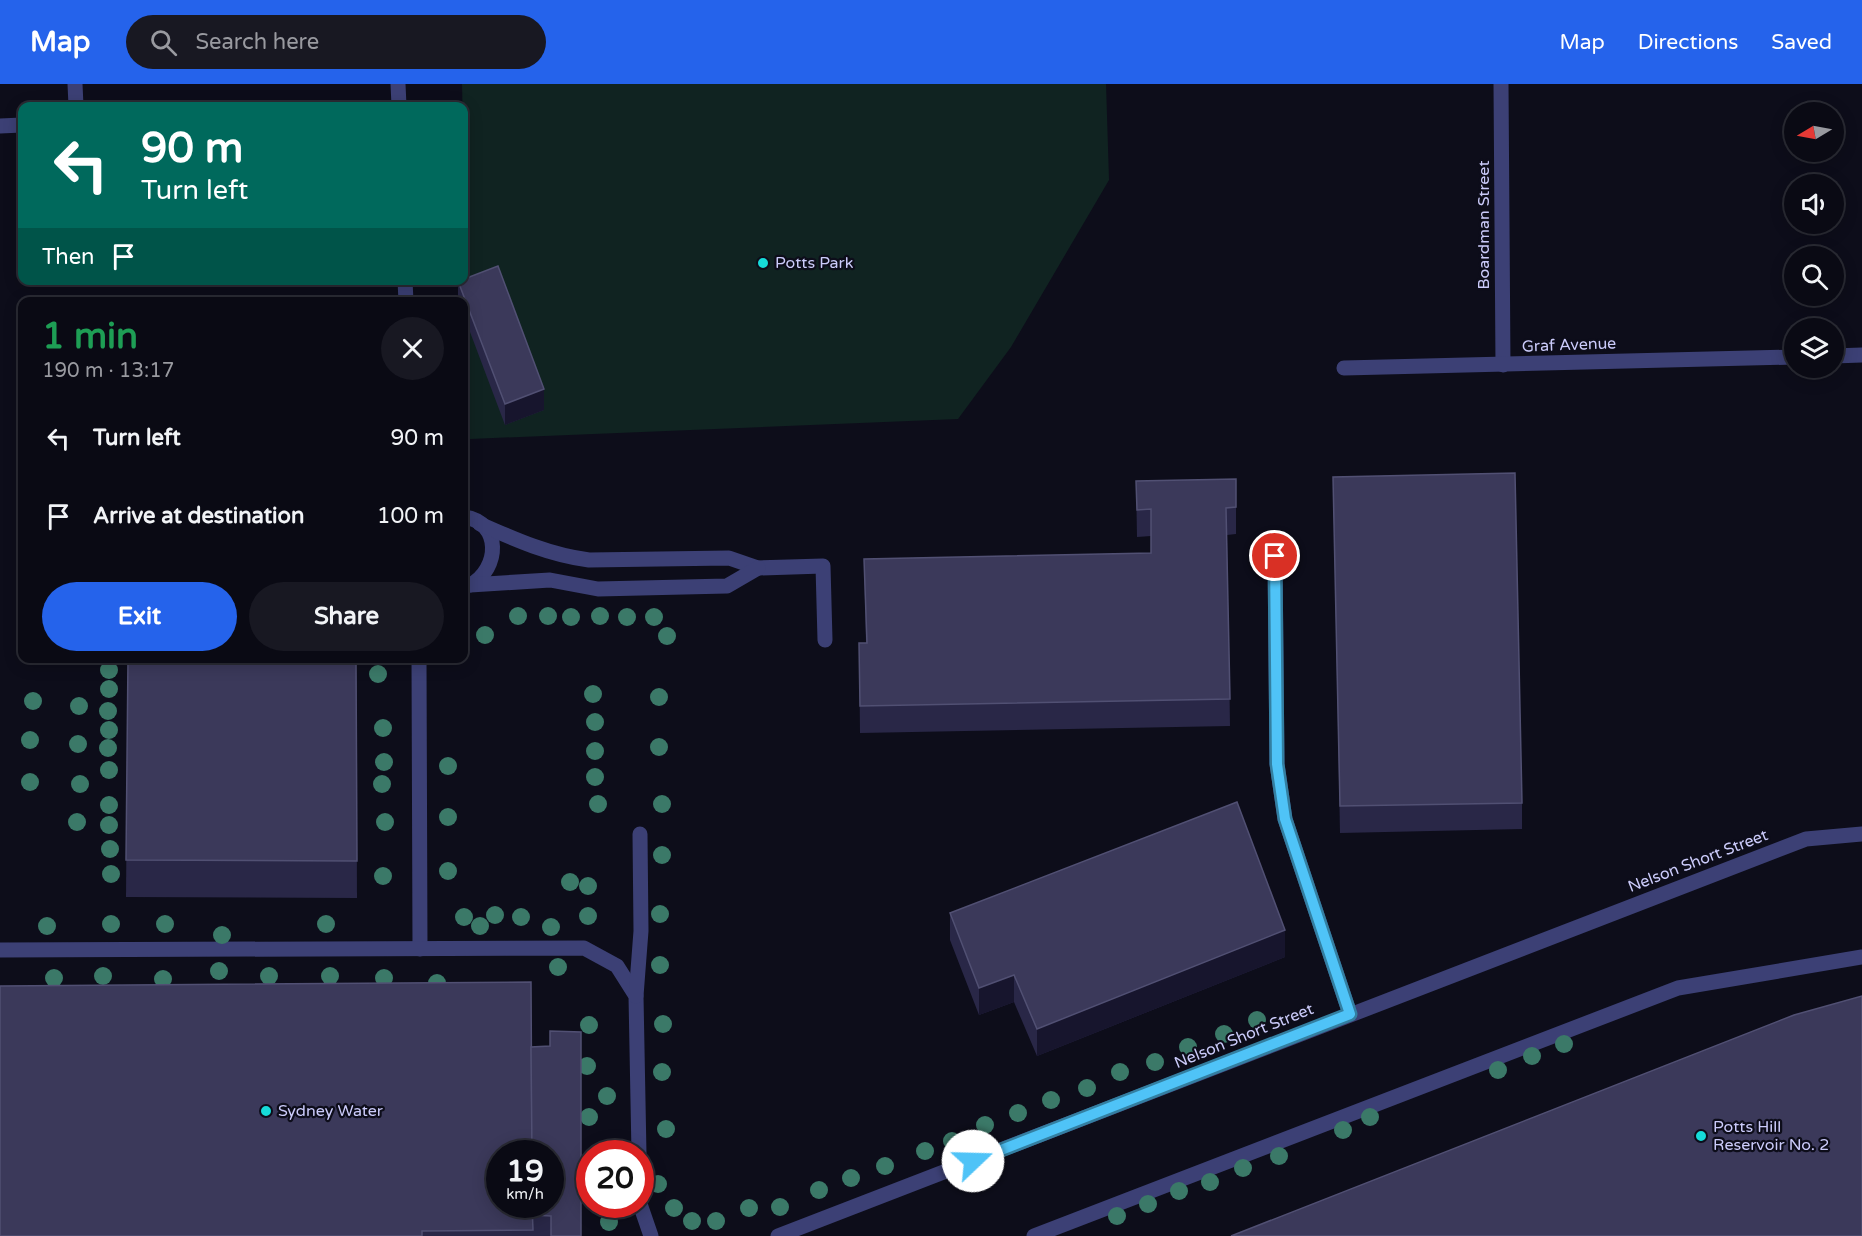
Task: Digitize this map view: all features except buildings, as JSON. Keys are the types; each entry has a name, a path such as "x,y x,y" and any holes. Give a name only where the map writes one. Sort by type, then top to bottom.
{"street":[{"path":"75,84 76,102"},
{"path":"398,84 399,102"},
{"name":"Boardman Street","path":"1501,84 1503,365"},
{"path":"0,126 18,125"},
{"path":"1844,356 1862,355"},
{"name":"Graf Avenue","path":"1344,368 1784,357"},
{"path":"468,519 539,549 589,560 729,558 758,568 823,566 825,640"},
{"path":"468,586 481,579 492,561 493,549 488,533 480,524"},
{"path":"1275,556 1277,764 1285,819 1350,1014"},
{"path":"468,586 550,579 598,589 726,586 758,568"},
{"path":"419,663 420,949"},
{"path":"639,1140 636,996 641,931 640,834"},
{"name":"Nelson Short Street","path":"778,1236 1806,838 1862,834"},
{"path":"0,950 584,948 617,966 636,996"},
{"path":"1034,1236 1678,988 1862,957"},
{"path":"645,1218 651,1236"}],"green space":[{"name":"Potts Park","path":"462,84 1106,84 1109,180 1011,347 958,419 470,439 467,285 468,102 462,102"}],"place":[{"name":"Potts Park","path":"763,263"},
{"name":"Sydney Water","path":"266,1111"},
{"name":"Potts Hill Reservoir No. 2","path":"1701,1136"}],"route":[{"path":"973,1161 1350,1014 1285,819 1277,764 1275,556"}]}
